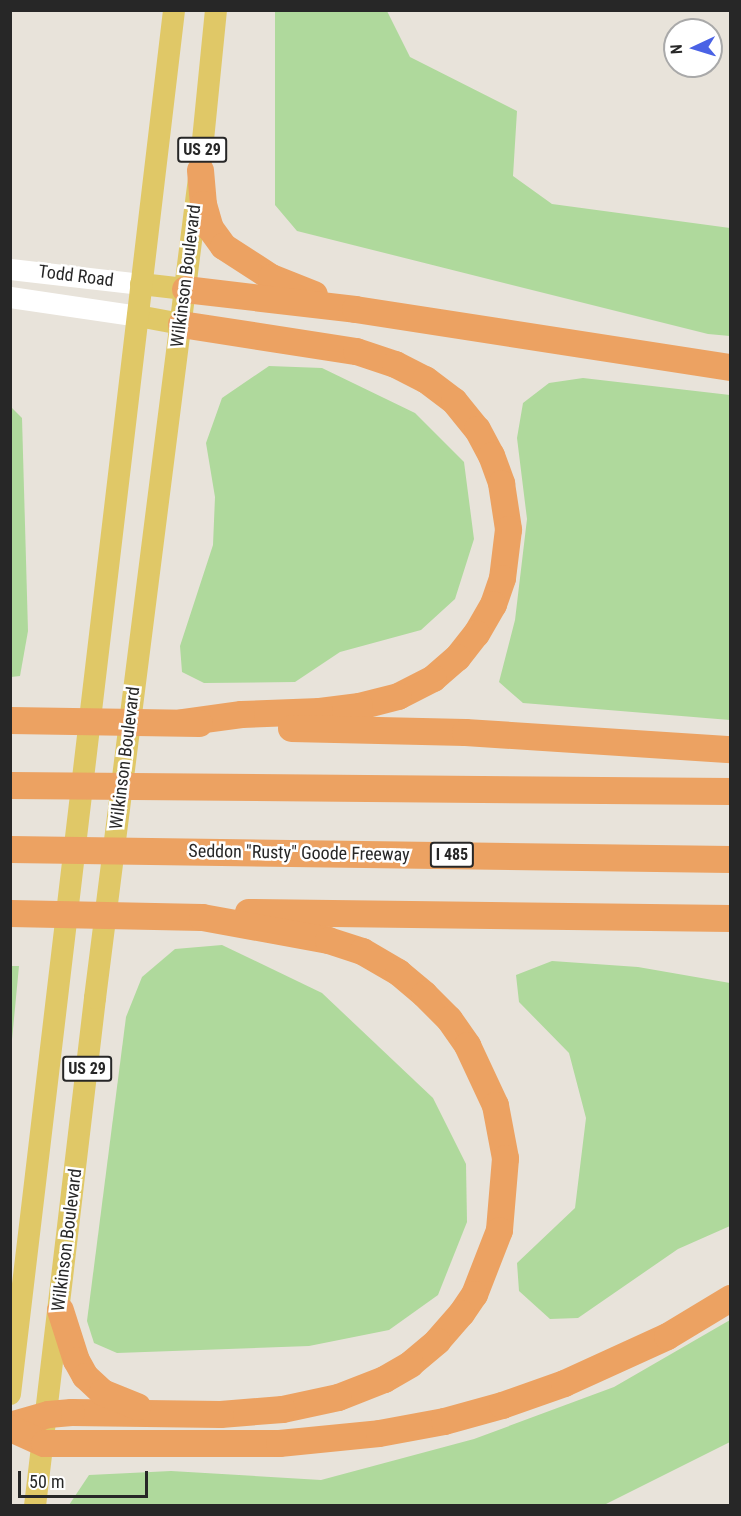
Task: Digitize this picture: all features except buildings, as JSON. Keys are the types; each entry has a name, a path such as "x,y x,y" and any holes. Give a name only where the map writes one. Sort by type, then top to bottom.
{"highway":[{"path":"200,170 202,204 210,228 223,246 271,278 355,309"},
{"path":"185,289 355,309 730,367"},
{"path":"181,324 356,351 395,364 425,379 454,401 482,438 501,483 508,529 502,578 493,604 477,633 457,657 433,678 398,696 359,706 319,711 241,714 182,722"},
{"path":"24,720 182,722 238,727 465,732 730,749"},
{"path":"19,785 730,791"},
{"name":"Seddon \"Rusty\" Goode Freeway","path":"15,849 730,859"},
{"path":"202,917 258,911 730,918"},
{"path":"10,913 202,917 292,932 351,947 398,972 448,1019 468,1045 495,1105 505,1158 503,1199 492,1251 474,1294 437,1341 410,1364 364,1388 310,1404 282,1409 220,1414 48,1414 10,1426"},
{"path":"10,1426 44,1443 279,1443 379,1433 502,1405 613,1362 667,1336 730,1298"},
{"path":"60,1310 76,1360 85,1376 102,1392 159,1413"}],"main road":[{"name":"Wilkinson Boulevard","path":"10,1394 174,10"},
{"name":"Wilkinson Boulevard","path":"35,1506 48,1414 95,998 200,170 216,10"},
{"path":"141,284 185,289"},
{"path":"138,316 181,324"}],"street":[{"name":"Todd Road","path":"10,269 141,284"},
{"name":"Todd Road","path":"10,297 138,316"}],"green space":[{"path":"275,11 387,11 410,57 517,111 513,176 552,204 730,228 730,336 708,334 297,231 275,205"},
{"path":"269,366 322,368 415,413 464,462 474,539 455,599 421,630 340,652 295,682 204,683 182,672 180,646 213,545 215,497 206,443 222,398"},
{"path":"583,378 730,395 730,720 523,703 499,682 515,620 527,519 517,438 523,403 549,383"},
{"path":"11,407 22,418 28,631 20,676 11,677"},
{"path":"222,945 322,993 433,1098 466,1164 467,1222 438,1295 389,1330 309,1346 117,1353 94,1343 87,1321 126,1017 142,977 175,949"},
{"path":"552,961 638,967 730,983 730,1226 678,1249 578,1318 550,1319 519,1291 517,1263 575,1208 586,1118 569,1053 519,1002 516,975"},
{"path":"10,966 19,966 11,1050"},
{"path":"730,1320 730,1442 604,1505 69,1505 89,1475 171,1471 321,1480 474,1439 614,1387"}]}
